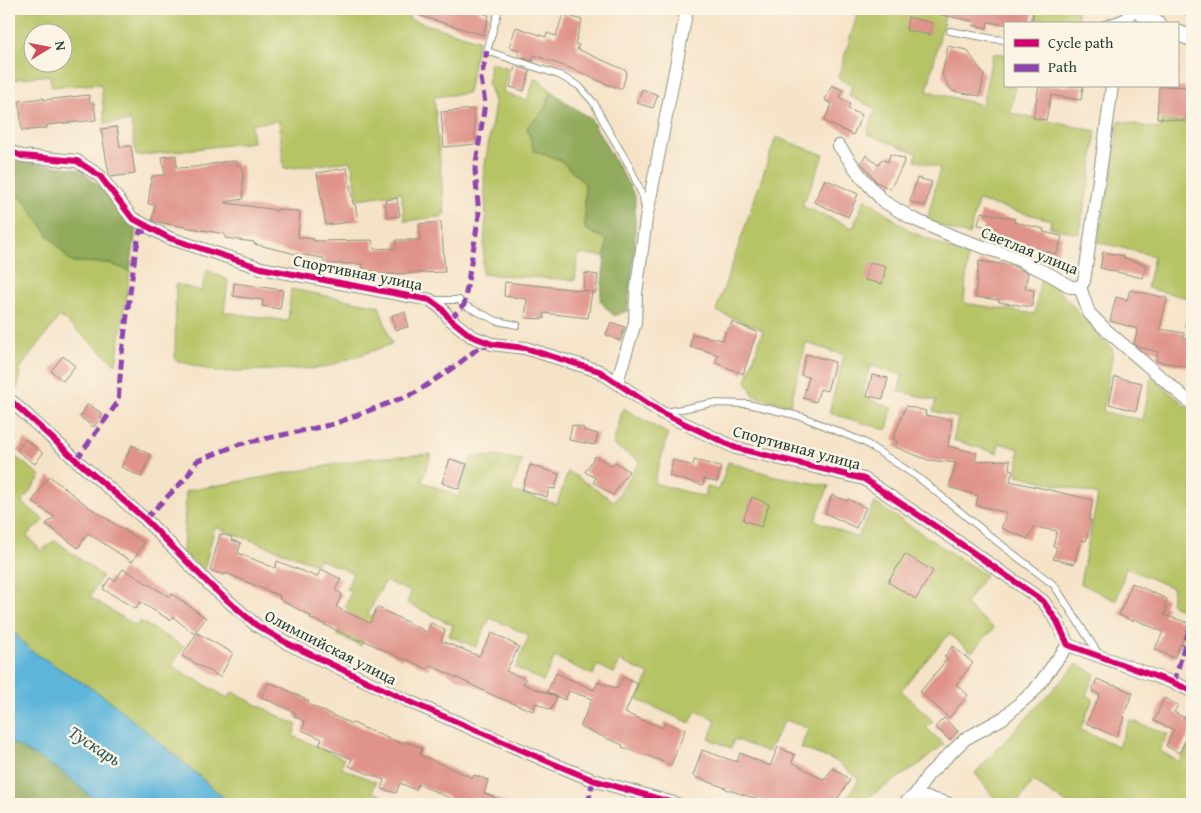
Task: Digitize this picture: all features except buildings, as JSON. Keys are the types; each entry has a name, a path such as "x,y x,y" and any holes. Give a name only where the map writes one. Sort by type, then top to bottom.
{"street":[{"path":"617,382 635,323 636,294 646,219 687,9"},
{"path":"1131,14 1148,18 1155,22"},
{"path":"1178,33 1192,38"},
{"path":"1080,287 1084,281 1112,88"},
{"name":"Светлая улица","path":"839,146 860,175 883,201 911,218 957,238 1010,256 1051,274 1071,288 1080,287 1089,313 1104,330 1192,404"},
{"name":"Спортивная улица","path":"9,151 22,156 77,161 100,176 132,218 169,238 260,268 430,300 442,308 450,319 471,336 492,344 525,348 599,371 662,413 736,448 864,479 1043,600 1057,621 1068,645"},
{"name":"Олимпийская улица","path":"9,399 76,460 146,519 211,586 256,625 287,643 408,701 554,764 594,780 677,804"},
{"path":"904,804 915,795 928,774 966,739 1003,718 1034,691 1068,645 1192,691"},
{"path":"915,795 950,804"}],"lane":[{"path":"499,9 487,51 559,75 579,86 594,103 629,165 644,197 646,219"},
{"path":"1110,22 1131,14"},
{"path":"950,31 1004,40"},
{"path":"430,300 459,300 464,305 497,322 517,325"},
{"path":"662,413 712,403 748,404 803,417 864,442 920,478 995,540 1054,584 1100,657"}],"green space":[{"path":"9,9 410,9 409,19 478,40 468,93 434,97 445,216 405,221 401,193 358,199 351,161 284,169 279,121 251,124 253,142 136,156 131,121 105,124 101,84 52,87 49,75 9,80"},
{"path":"859,9 956,9 954,17 945,15 927,91 982,105 993,53 1004,54 1004,88 1016,88 1010,113 1096,131 1091,172 1079,234 1050,227 1051,220 978,201 969,235 927,221 940,168 915,160 917,153 867,134 876,109 849,96 852,85 838,78"},
{"path":"1037,9 1076,9 1079,22 1035,22"},
{"path":"490,62 508,68 503,92 527,101 535,77 552,91 544,110 527,127 534,151 560,160 585,184 585,229 607,240 605,256 578,254 575,280 482,274 486,219 484,171 495,104 488,84"},
{"path":"552,91 591,119 635,196 635,247 627,311 614,316 600,301 607,240 585,229 585,184 560,160 534,151 527,127 544,110"},
{"path":"1162,120 1192,123 1192,299 1147,288 1154,256 1098,242 1112,174 1119,121 1160,129"},
{"path":"776,137 824,155 802,206 853,228 865,198 912,232 968,257 964,303 1035,314 1040,280 1056,287 1113,350 1103,412 1143,420 1151,377 1192,411 1192,601 1189,614 1171,604 1173,588 1126,568 1116,601 1080,583 1098,495 1017,475 1019,449 999,443 997,453 953,440 958,418 933,411 936,401 899,391 902,375 870,366 862,396 892,408 887,430 829,413 844,355 806,343 790,406 754,396 746,381 763,330 716,311"},
{"path":"9,160 78,169 100,186 128,223 136,230 130,271 108,263 71,262 49,236 23,198 9,190"},
{"path":"9,190 23,198 49,236 71,262 108,263 130,271 116,364 60,316 21,367 17,390 9,393"},
{"path":"207,270 228,280 224,312 288,321 291,289 379,306 392,344 323,368 217,372 175,360 176,284 201,291"},
{"path":"1192,299 1192,326 1186,325"},
{"path":"623,408 668,434 654,483 704,497 707,487 719,490 728,462 775,476 829,486 815,520 857,538 875,503 985,575 965,605 994,628 972,652 949,634 901,690 933,721 926,728 944,744 921,763 858,804 844,804 859,779 836,761 801,748 808,728 785,720 768,752 734,739 731,748 709,739 716,720 696,711 690,723 638,700 649,674 620,661 614,673 597,665 593,675 555,657 543,681 516,668 529,635 490,618 476,647 449,636 453,625 407,603 411,592 385,581 368,614 375,618 361,646 337,635 349,609 345,607 351,592 347,589 353,573 319,559 316,564 215,527 204,570 183,553 186,491 370,458 431,454 422,481 458,497 471,458 496,456 522,460 511,491 557,504 568,471 614,501 640,461 613,445"},
{"path":"9,452 41,476 22,502 44,520 27,535 41,551 55,540 102,576 90,597 136,626 140,621 184,647 172,666 228,698 232,692 297,725 293,736 344,759 341,768 376,782 372,792 408,804 231,804 105,697 30,650 11,629 12,596 9,591"},
{"path":"1077,664 1095,674 1086,695 1093,699 1080,730 1118,746 1130,720 1168,734 1159,750 1179,762 1189,745 1192,747 1192,804 1067,804 1033,781 1017,804 999,804 975,773"},
{"path":"9,741 64,773 99,804 9,804"}],"water":[{"name":"Тускарь","path":"9,591 12,596 11,629 30,650 105,697 231,804 99,804 64,773 9,741"}],"marked path":[{"path":"1177,9 1192,15"},
{"path":"450,319 464,305 479,215 475,170 485,103 481,78 487,51"},
{"path":"76,460 118,402 122,353 135,255 140,231 151,232"},
{"path":"145,519 186,478 197,461 240,444 334,424 415,393 477,349 491,344"},
{"path":"1174,683 1192,619"},
{"path":"588,804 593,780"}],"cycle path":[{"path":"9,151 22,156 77,161 100,176 132,218 169,238 261,268 430,300 471,336 492,344 525,348 599,371 662,413 736,448 864,479 1043,601 1057,621 1068,645 1192,691"},
{"path":"9,399 145,519 211,586 256,625 287,643 408,701 554,764 593,780 677,804"}]}
